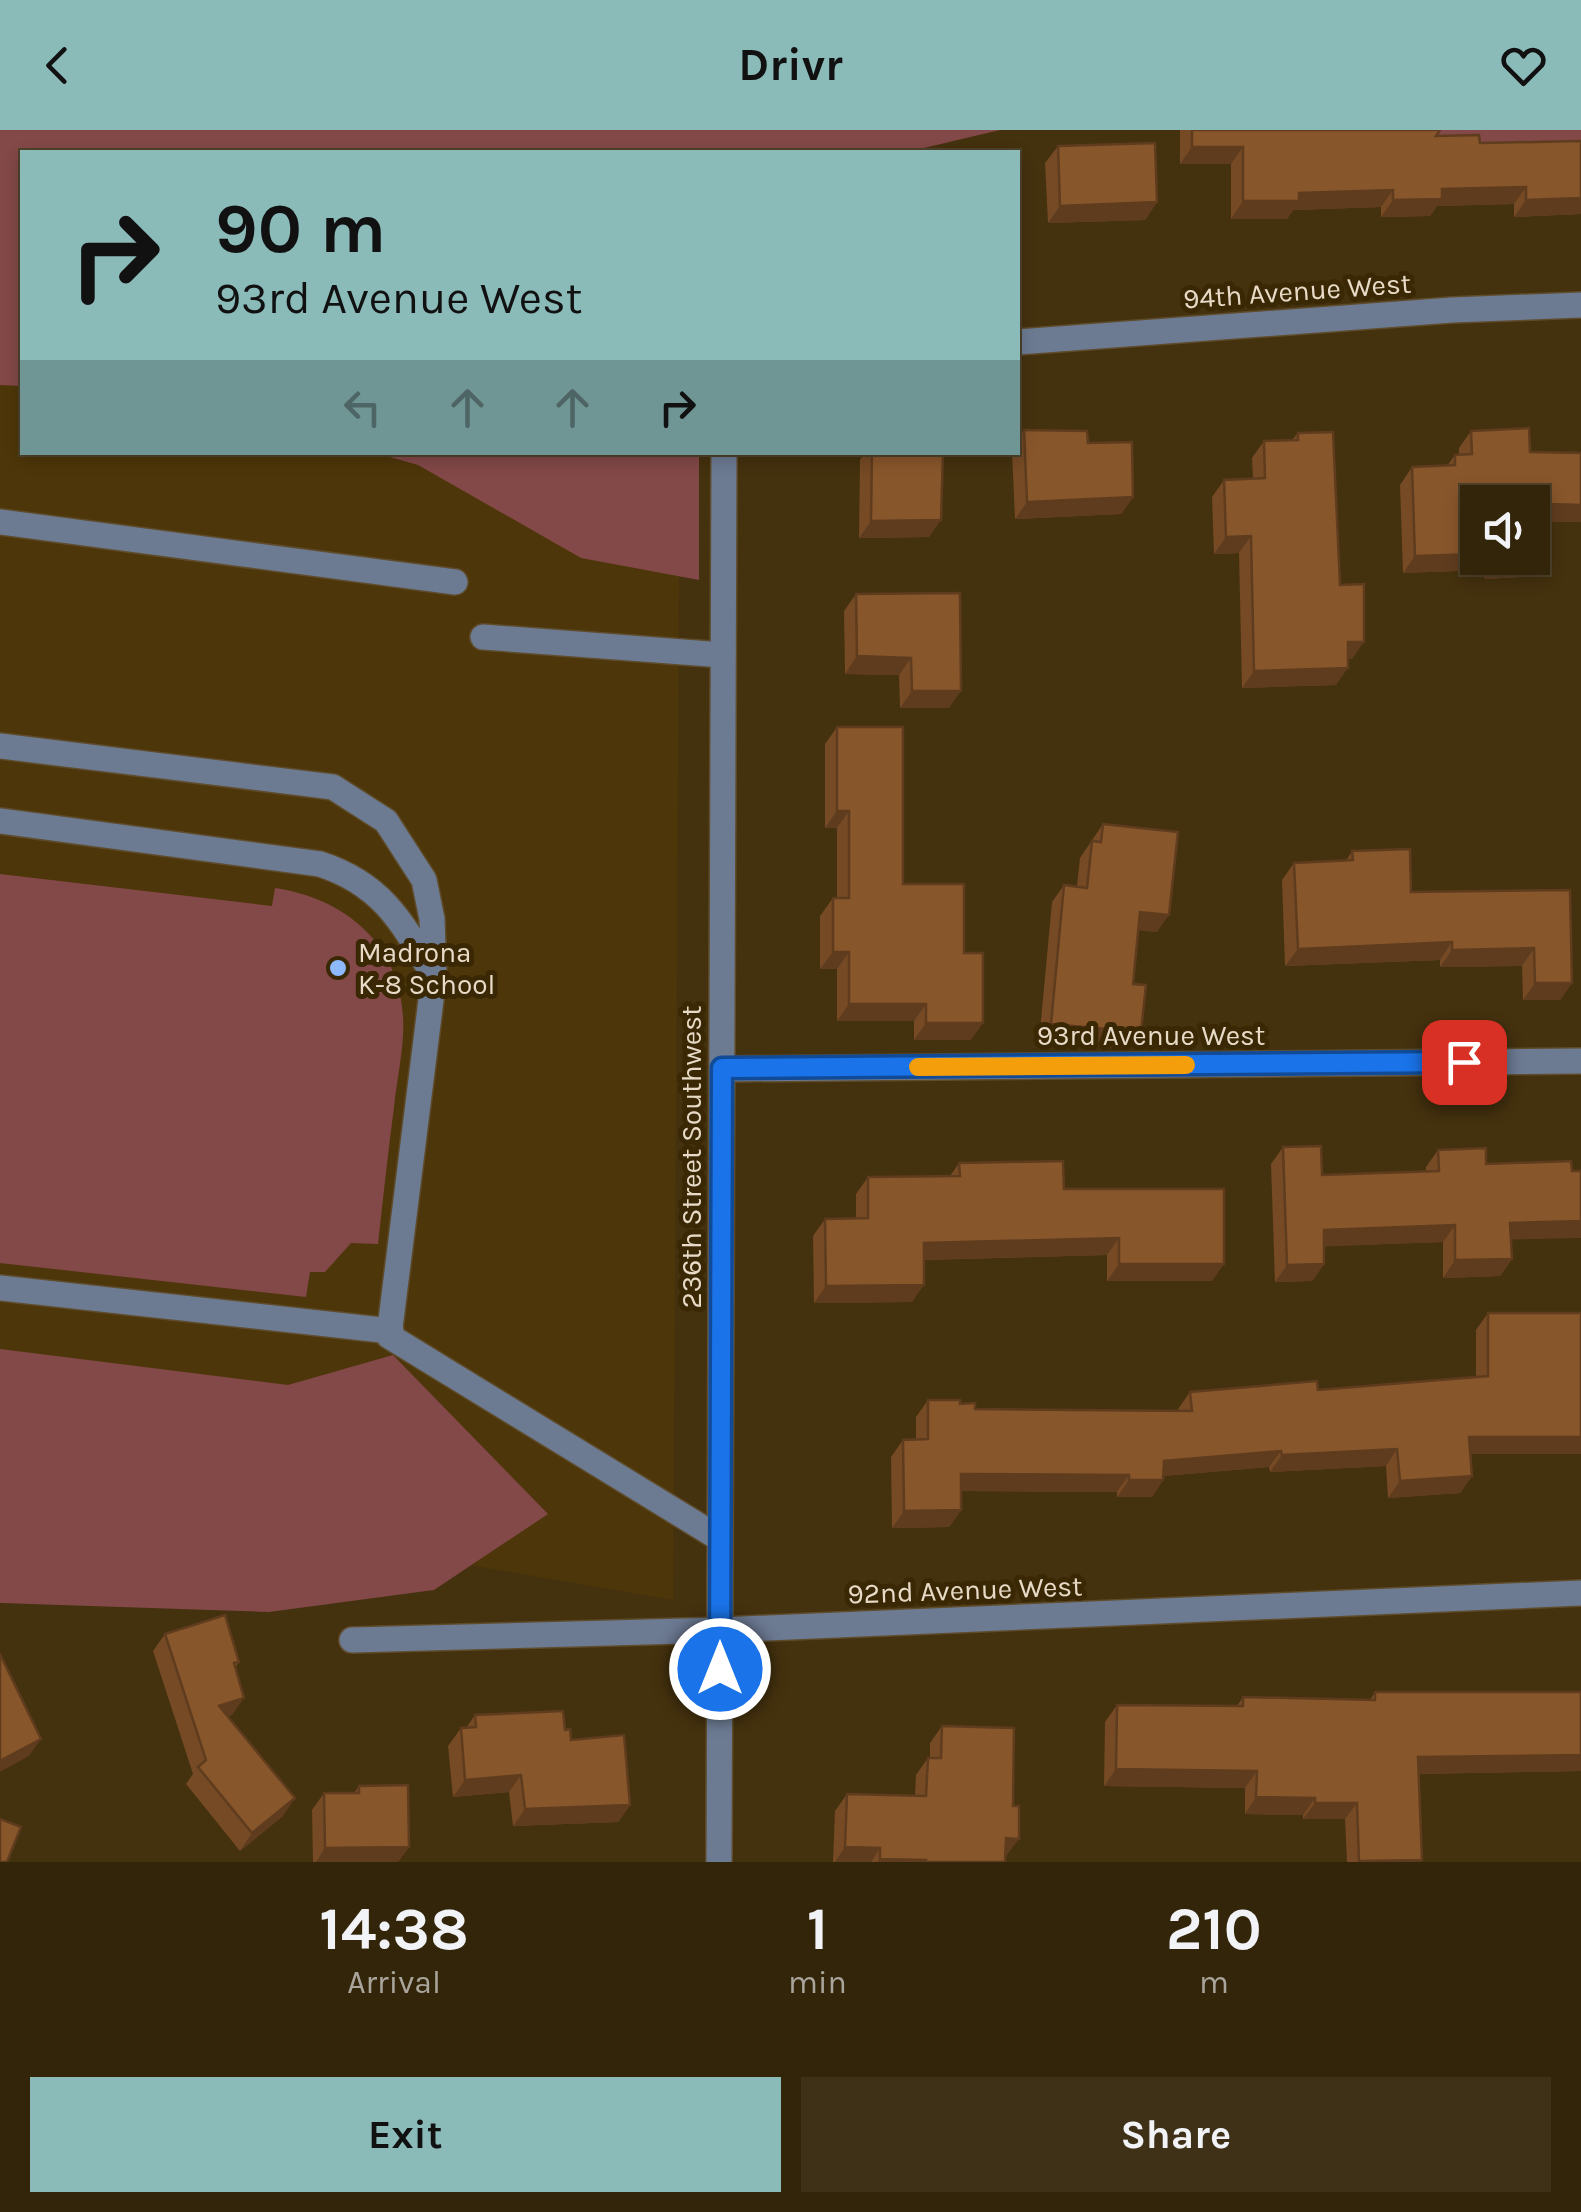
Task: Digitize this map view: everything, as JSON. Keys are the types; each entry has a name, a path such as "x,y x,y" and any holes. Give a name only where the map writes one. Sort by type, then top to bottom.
{"street":[{"name":"94th Avenue West","path":"1020,342 1355,316 1581,305"},
{"name":"236th Street Southwest","path":"719,1862 724,455"},
{"path":"0,522 455,582"},
{"path":"483,638 723,655"},
{"path":"0,746 333,787 386,821 424,880 432,919 434,976 389,1336 719,1538"},
{"path":"0,821 320,864 355,875 385,900 434,976"},
{"name":"93rd Avenue West","path":"722,1068 1581,1061"},
{"path":"0,1288 391,1331"},
{"name":"92nd Avenue West","path":"352,1640 720,1630 1581,1593"}],"shaded area":[{"name":"Madrona K-8 School","path":"0,130 619,150 20,150 20,455 680,455 673,1600 0,1484"},
{"path":"0,130 1000,130 915,150 20,150 20,386 0,385"},
{"path":"1350,130 1581,130 1581,161"},
{"path":"383,455 699,455 699,580 581,558 418,465"},
{"path":"0,874 272,906 275,888 324,902 363,928 391,967 403,1016 378,1244 351,1243 325,1272 310,1272 306,1297 0,1263"},
{"path":"0,1349 288,1385 393,1355 548,1514 434,1590 269,1612 0,1603"}],"building":[{"path":"1192,130 1440,130 1436,136 1479,135 1480,143 1581,141 1581,198 1526,200 1526,187 1442,189 1442,199 1393,200 1393,190 1299,193 1299,201 1243,201 1243,147 1192,147"},
{"path":"1155,143 1157,202 1060,206 1058,146"},
{"path":"1529,428 1530,452 1581,453 1581,505 1550,504 1550,485 1460,485 1460,555 1415,556 1412,467 1455,465 1455,455 1472,454 1471,431"},
{"path":"1024,430 1087,431 1088,443 1132,442 1133,497 1027,502"},
{"path":"1333,432 1340,585 1364,584 1364,642 1348,642 1348,668 1254,671 1251,536 1226,537 1224,480 1265,478 1264,441 1298,440 1298,433"},
{"path":"872,455 943,455 941,520 871,521"},
{"path":"960,593 961,691 912,691 911,658 857,656 856,594"},
{"path":"837,727 903,727 903,884 964,884 964,953 983,953 983,1023 926,1023 926,1004 849,1004 849,952 833,952 833,898 849,898 849,811 837,811"},
{"path":"1103,824 1178,832 1169,915 1140,912 1133,984 1146,985 1141,1032 1051,1024 1064,885 1087,888 1092,841 1101,842"},
{"path":"1410,849 1411,892 1570,890 1572,983 1535,983 1534,948 1452,950 1452,942 1298,949 1294,863 1353,860 1352,851"},
{"path":"1321,1146 1322,1175 1439,1171 1438,1150 1486,1148 1486,1164 1571,1161 1572,1171 1581,1171 1581,1221 1510,1223 1512,1259 1455,1260 1455,1225 1324,1230 1324,1264 1287,1265 1283,1147"},
{"path":"1063,1161 1064,1189 1224,1189 1224,1264 1119,1264 1119,1238 924,1243 924,1285 826,1286 825,1219 868,1218 868,1177 960,1176 959,1163"},
{"path":"1488,1313 1581,1313 1581,1437 1469,1437 1472,1476 1400,1481 1397,1449 1282,1455 1281,1451 1164,1461 1163,1480 1129,1480 1129,1475 961,1474 961,1510 904,1511 903,1440 928,1439 928,1400 960,1400 960,1404 975,1403 975,1409 1192,1411 1190,1392 1317,1381 1318,1390 1488,1376"},
{"path":"225,1615 239,1662 234,1663 244,1698 219,1706 295,1798 252,1833 198,1767 206,1760 165,1634"},
{"path":"0,1654 41,1739 0,1761"},
{"path":"1375,1692 1581,1692 1581,1755 1418,1757 1422,1860 1359,1861 1357,1803 1256,1797 1257,1771 1116,1769 1117,1705 1243,1706 1243,1697 1375,1700"},
{"path":"563,1711 565,1730 570,1729 571,1740 624,1735 630,1805 525,1809 521,1775 465,1780 461,1728 476,1727 475,1715"},
{"path":"942,1726 1014,1728 1013,1806 1019,1806 1019,1839 1006,1838 1005,1862 880,1859 880,1848 845,1847 847,1794 926,1796 928,1758 941,1758"},
{"path":"408,1785 409,1847 325,1848 324,1793 359,1793 359,1786"},
{"path":"0,1819 21,1827 7,1862 0,1862"}],"slow traffic":[{"path":"918,1067 1186,1065"}],"place":[{"name":"Madrona K-8 School","path":"338,968"}],"route":[{"path":"720,1669 722,1068 1464,1062"}]}
